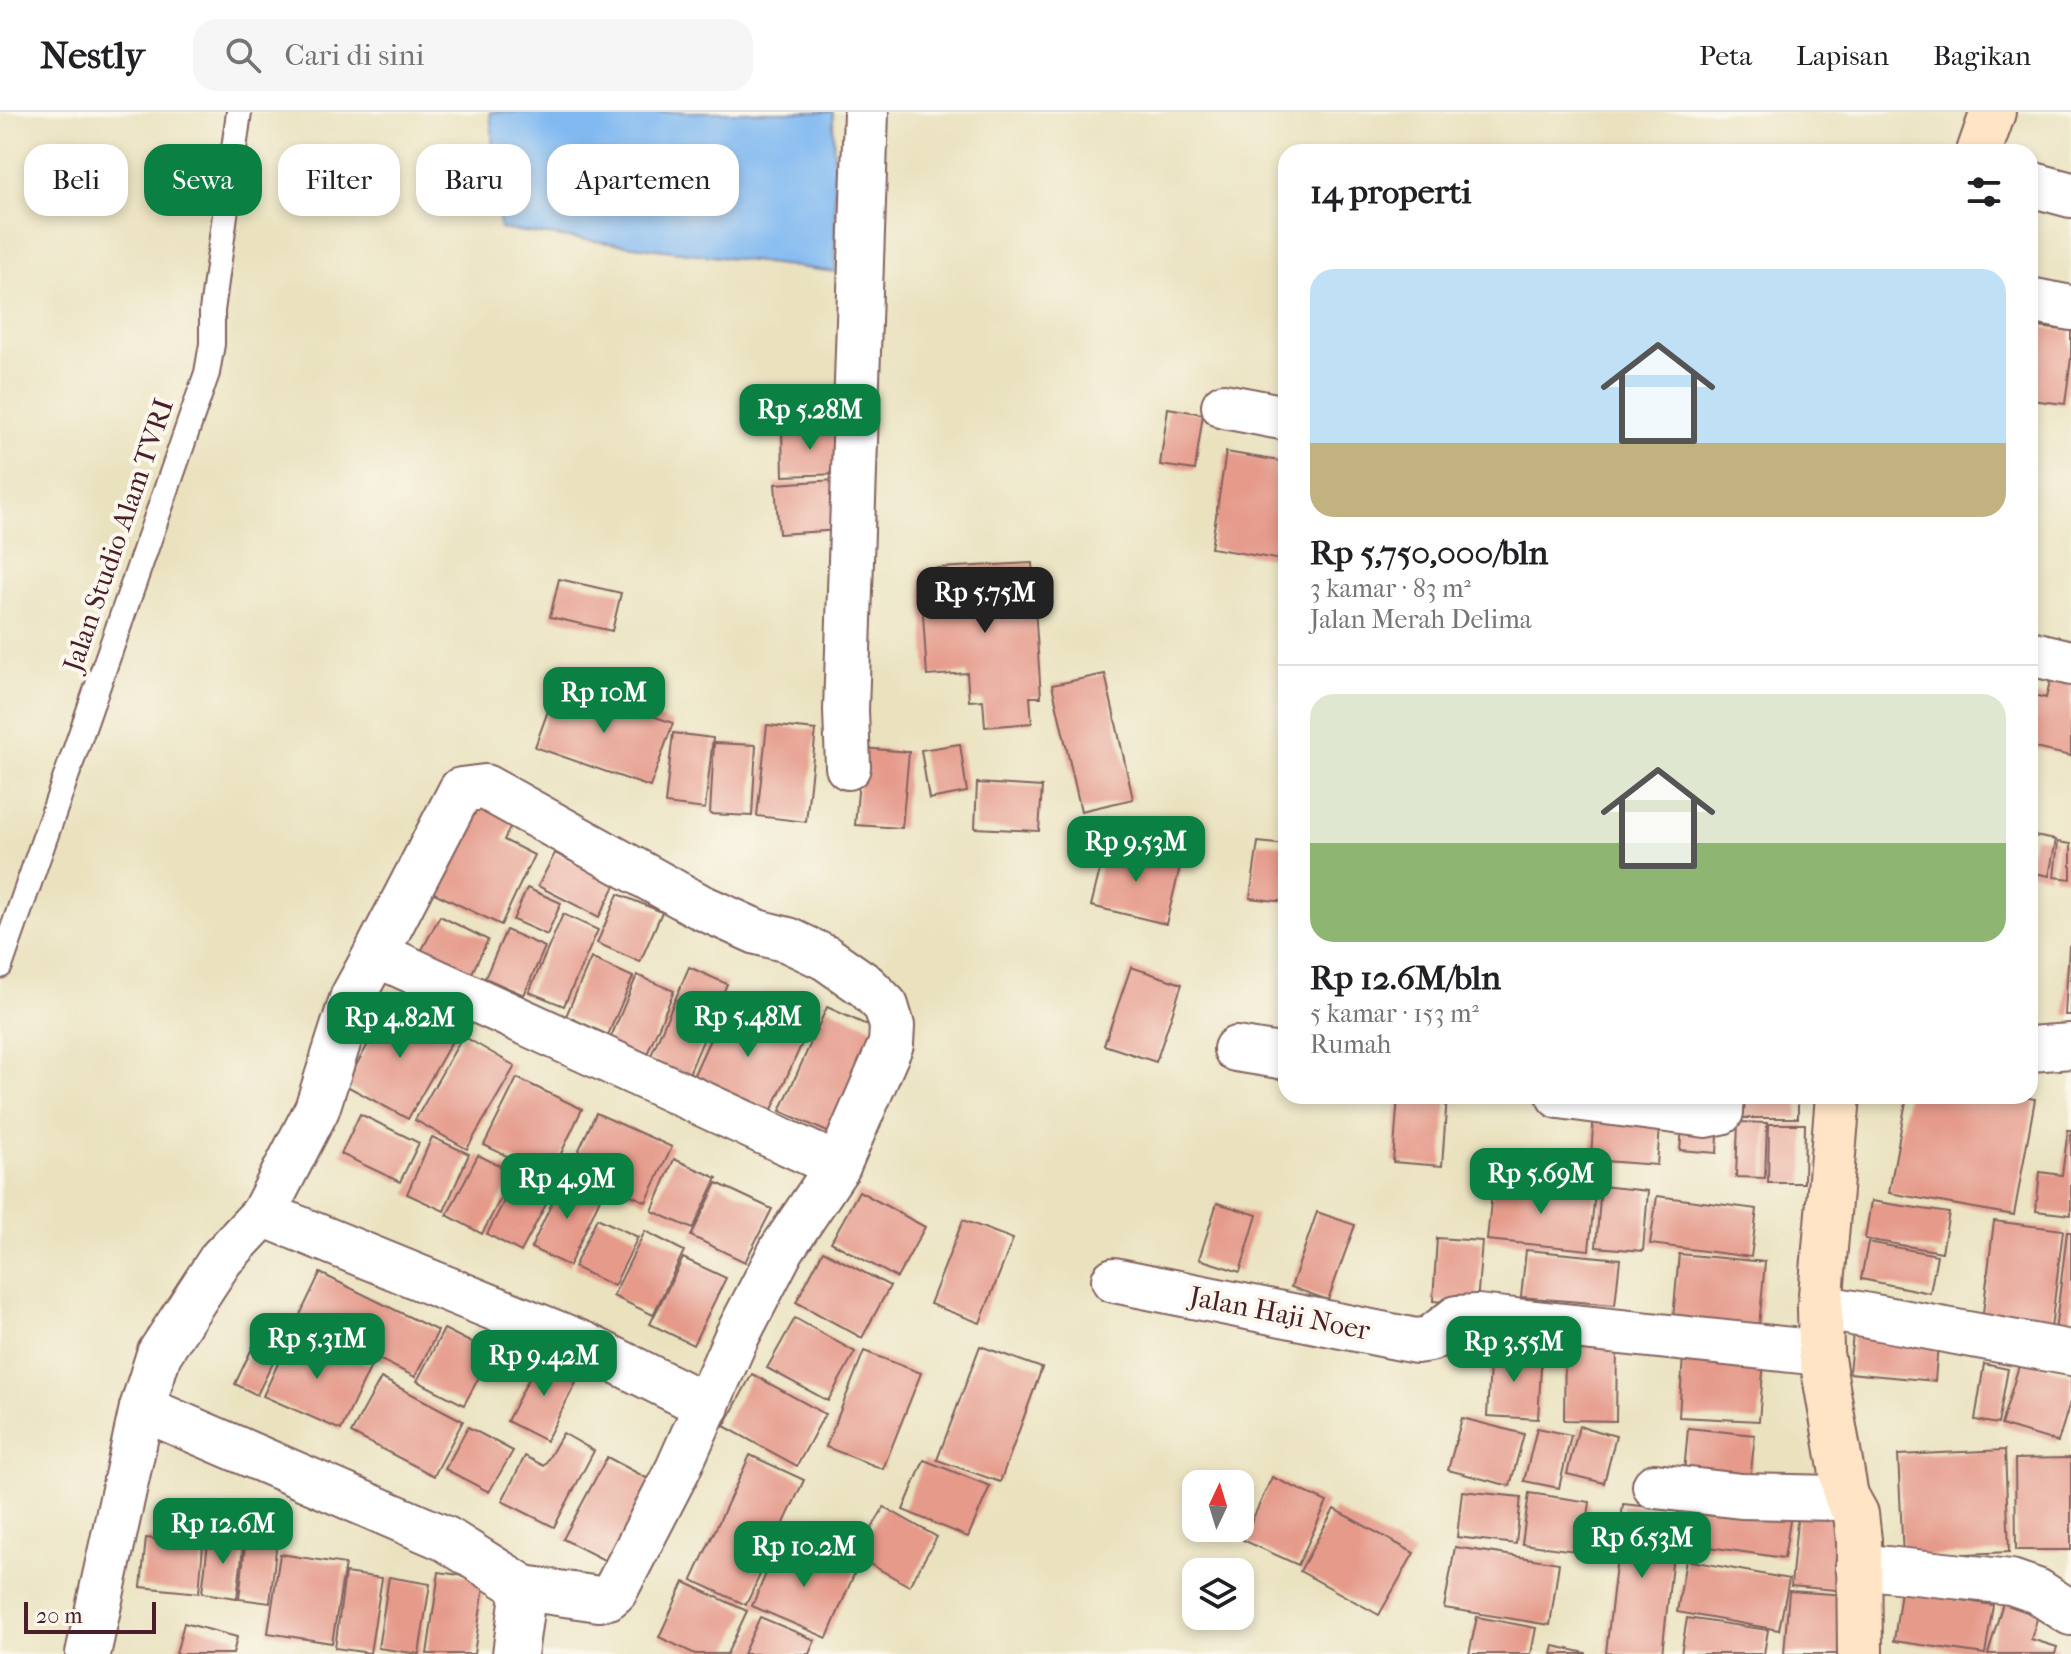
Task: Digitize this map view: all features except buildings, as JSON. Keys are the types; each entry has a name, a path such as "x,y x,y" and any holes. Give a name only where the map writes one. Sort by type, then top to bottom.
{"street":[{"path":"848,767 846,710 866,112"},
{"path":"1982,144 1993,112"},
{"path":"2038,186 2071,195"},
{"path":"2038,302 2071,308"},
{"path":"1224,406 1278,416"},
{"path":"2038,655 2071,663"},
{"path":"88,1654 142,1408 159,1354 221,1259 263,1214 317,1109 353,996 461,790 485,787 699,906 826,958 866,986 886,1006 892,1026 891,1044 838,1166 782,1249 737,1336 678,1469 615,1591 608,1597 599,1599 524,1588 446,1539 142,1408"},
{"path":"376,954 838,1166"},
{"path":"2038,1048 2071,1046"},
{"path":"1236,1049 1278,1056"},
{"path":"1621,1104 1706,1115 1721,1112 1722,1104"},
{"path":"1837,1104 1820,1307 1821,1353 1846,1496 1856,1514 1860,1654"},
{"path":"263,1214 585,1345 707,1406"},
{"name":"Jalan Haji Noer","path":"1114,1280 1416,1341 1430,1339 1457,1318 1477,1317 1821,1353"},
{"path":"1820,1307 2071,1353"},
{"path":"1655,1486 1741,1496 1846,1496"},
{"path":"1858,1566 2011,1582 2037,1591 2071,1613"},
{"path":"515,1654 524,1588"}],"lane":[{"name":"Jalan Studio Alam TVRI","path":"0,966 207,373 212,344 212,311 239,112"}],"water":[{"path":"490,112 833,112 836,272 500,229 499,216 531,216 531,144 493,144"}]}
